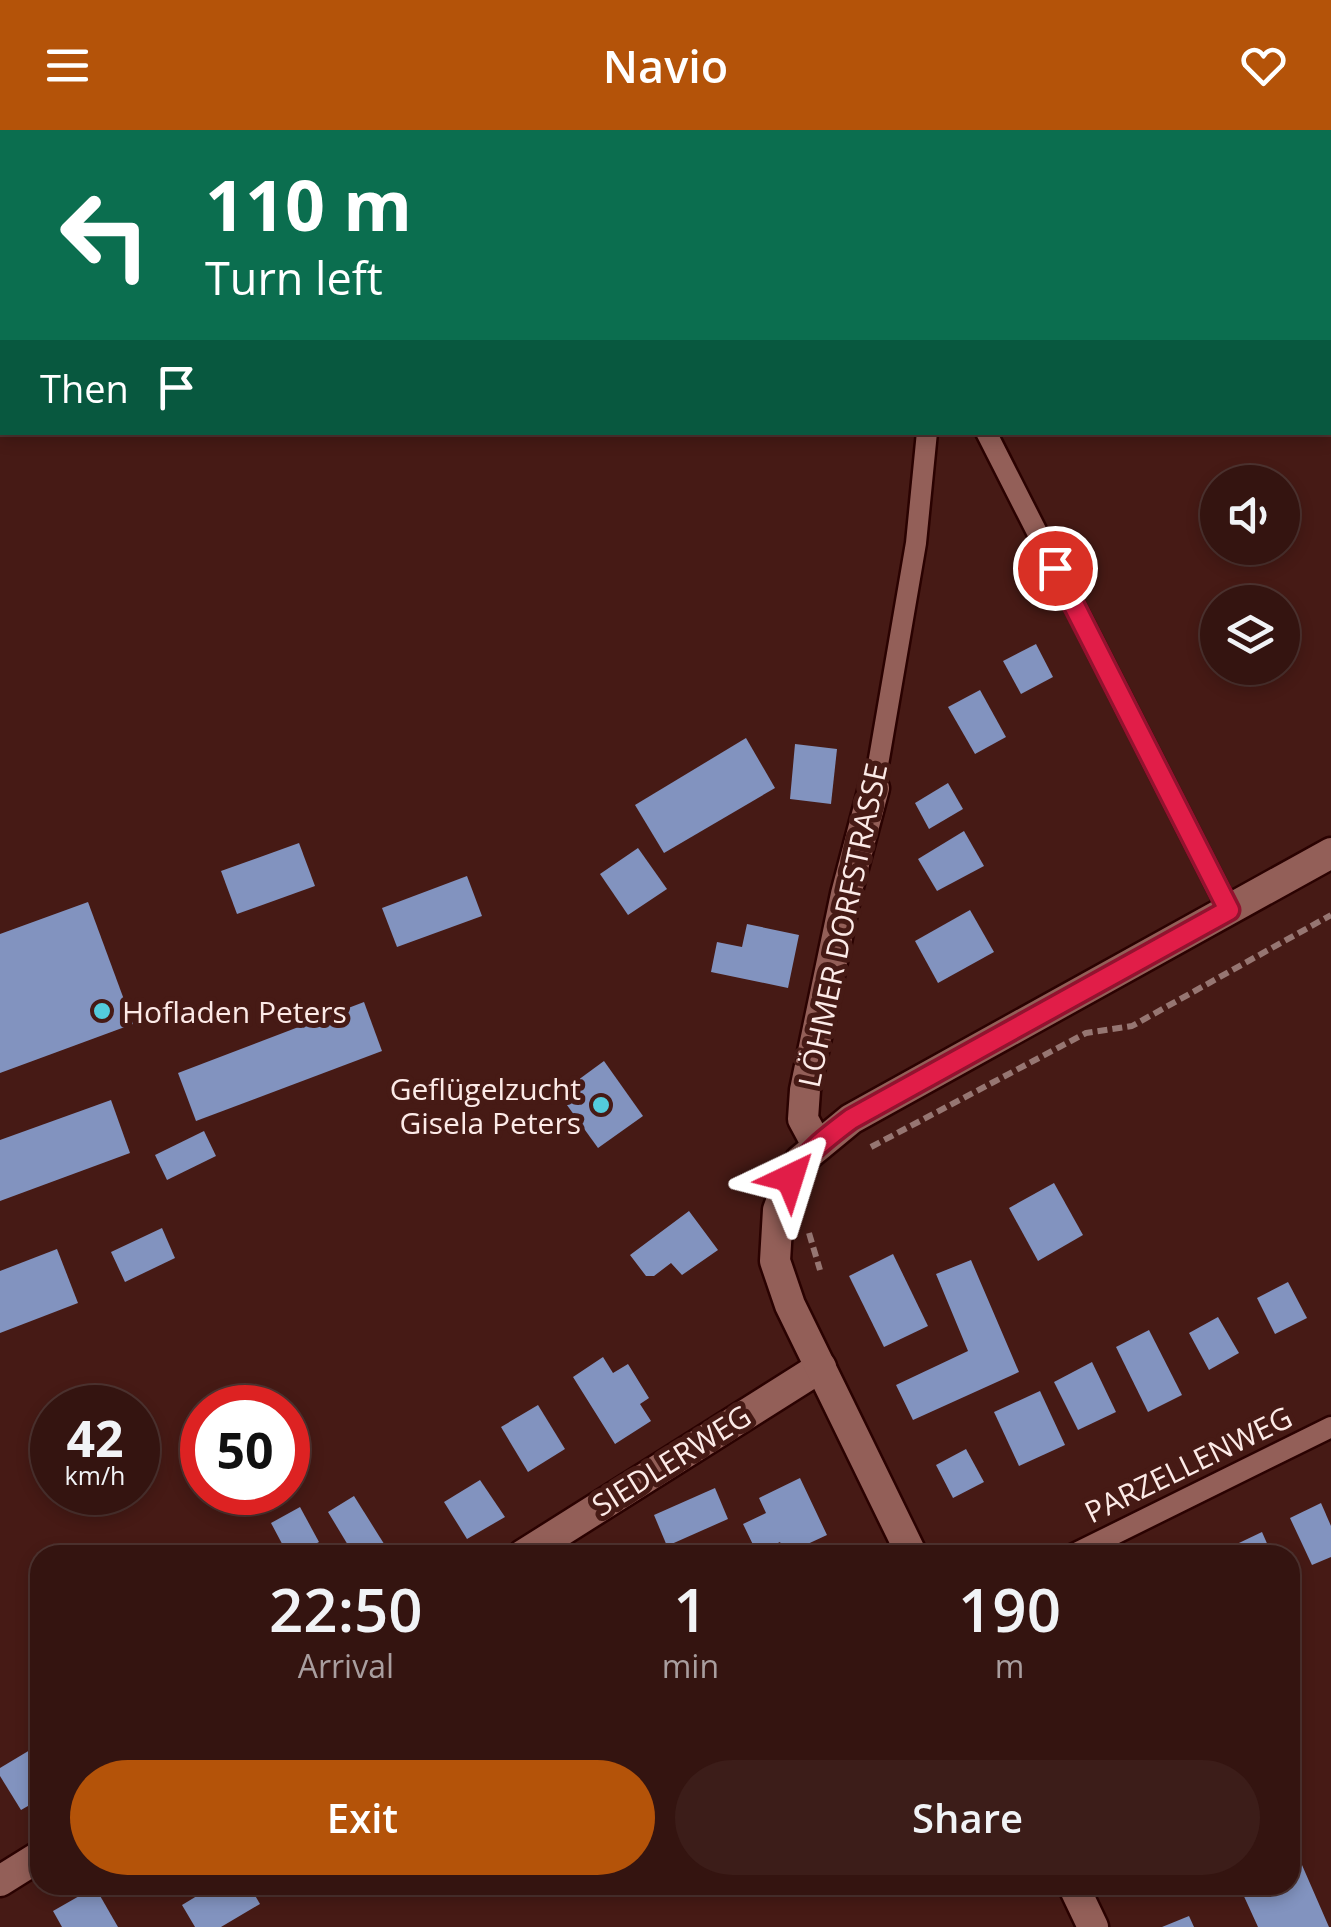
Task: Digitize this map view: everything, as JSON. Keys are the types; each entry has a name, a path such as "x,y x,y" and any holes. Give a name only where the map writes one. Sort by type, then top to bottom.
{"main road":[{"name":"LÖHMER DORFSTRASSE","path":"817,1145 803,1119 804,1090 846,894 874,788"},
{"path":"907,1545 790,1305 775,1261 778,1210 800,1161 851,1119 1331,853"},
{"name":"SIEDLERWEG","path":"539,1545 821,1366"},
{"path":"0,1882 30,1862"},
{"path":"1078,1895 1093,1927"}],"lane":[{"name":"LÖHMER DORFSTRASSE","path":"874,788 916,544 927,435"},
{"path":"988,435 1229,910"},
{"name":"PARZELLENWEG","path":"1092,1545 1331,1427"}],"path":[{"path":"856,1155 1086,1034 1132,1026 1331,915"},
{"path":"807,1225 820,1270"}],"building":[{"path":"1036,644 1053,677 1021,694 1003,661"},
{"path":"980,690 1006,737 975,754 948,707"},
{"path":"746,738 775,788 664,853 635,805"},
{"path":"795,744 837,749 831,804 790,799"},
{"path":"948,783 963,809 929,829 915,803"},
{"path":"964,831 984,866 937,891 918,859"},
{"path":"299,843 315,886 237,914 221,871"},
{"path":"638,848 667,889 628,915 600,874"},
{"path":"467,876 482,916 397,947 382,908"},
{"path":"88,902 133,1024 0,1073 0,934"},
{"path":"970,910 994,952 938,983 915,941"},
{"path":"747,924 799,935 788,988 711,972 717,942 742,947"},
{"path":"364,1002 382,1051 196,1121 178,1073"},
{"name":"Geflügelzucht Gisela Peters","path":"604,1061 643,1116 598,1148 559,1094"},
{"path":"111,1100 130,1153 0,1201 0,1140"},
{"path":"204,1131 216,1156 167,1180 155,1155"},
{"path":"1054,1183 1083,1235 1038,1261 1009,1208"},
{"path":"689,1211 718,1250 682,1275 671,1263 654,1276 646,1276 630,1255"},
{"path":"162,1228 175,1258 125,1282 111,1252"},
{"path":"57,1249 78,1303 0,1333 0,1271"},
{"path":"893,1254 928,1326 884,1347 849,1276"},
{"path":"971,1260 1019,1372 913,1420 896,1385 968,1351 936,1274"},
{"path":"1288,1282 1307,1318 1275,1334 1257,1298"},
{"path":"1218,1317 1239,1353 1209,1370 1189,1333"},
{"path":"1149,1330 1182,1395 1148,1412 1116,1347"},
{"path":"603,1357 613,1373 628,1364 649,1398 640,1404 651,1421 615,1444 573,1377"},
{"path":"1092,1362 1116,1412 1078,1430 1054,1382"},
{"path":"1040,1391 1065,1445 1019,1466 994,1412"},
{"path":"538,1405 565,1449 528,1472 501,1427"},
{"path":"966,1449 984,1482 953,1498 936,1465"},
{"path":"800,1478 827,1535 805,1545 753,1545 743,1524 766,1513 759,1498"},
{"path":"480,1480 505,1517 467,1539 444,1502"},
{"path":"715,1488 728,1519 667,1545 654,1515"},
{"path":"354,1496 385,1545 348,1545 328,1512"},
{"path":"1321,1503 1331,1526 1331,1557 1312,1565 1290,1518"},
{"path":"286,1515 304,1515 319,1542 283,1545 271,1523"},
{"path":"1262,1532 1268,1545 1235,1545"},
{"path":"30,1750 30,1805 21,1810 0,1776 0,1768"},
{"path":"1300,1866 1329,1927 1258,1927 1243,1895 1300,1895"},
{"path":"81,1895 100,1895 118,1927 62,1927 53,1911"},
{"path":"198,1895 255,1895 260,1904 221,1927 195,1927 182,1905"},
{"path":"1189,1916 1194,1927 1162,1927"}],"place":[{"name":"Hofladen Peters","path":"102,1011"},
{"name":"Geflügelzucht Gisela Peters","path":"601,1105"}],"route":[{"path":"790,1178 800,1161 851,1119 1229,910 1055,568"}]}
